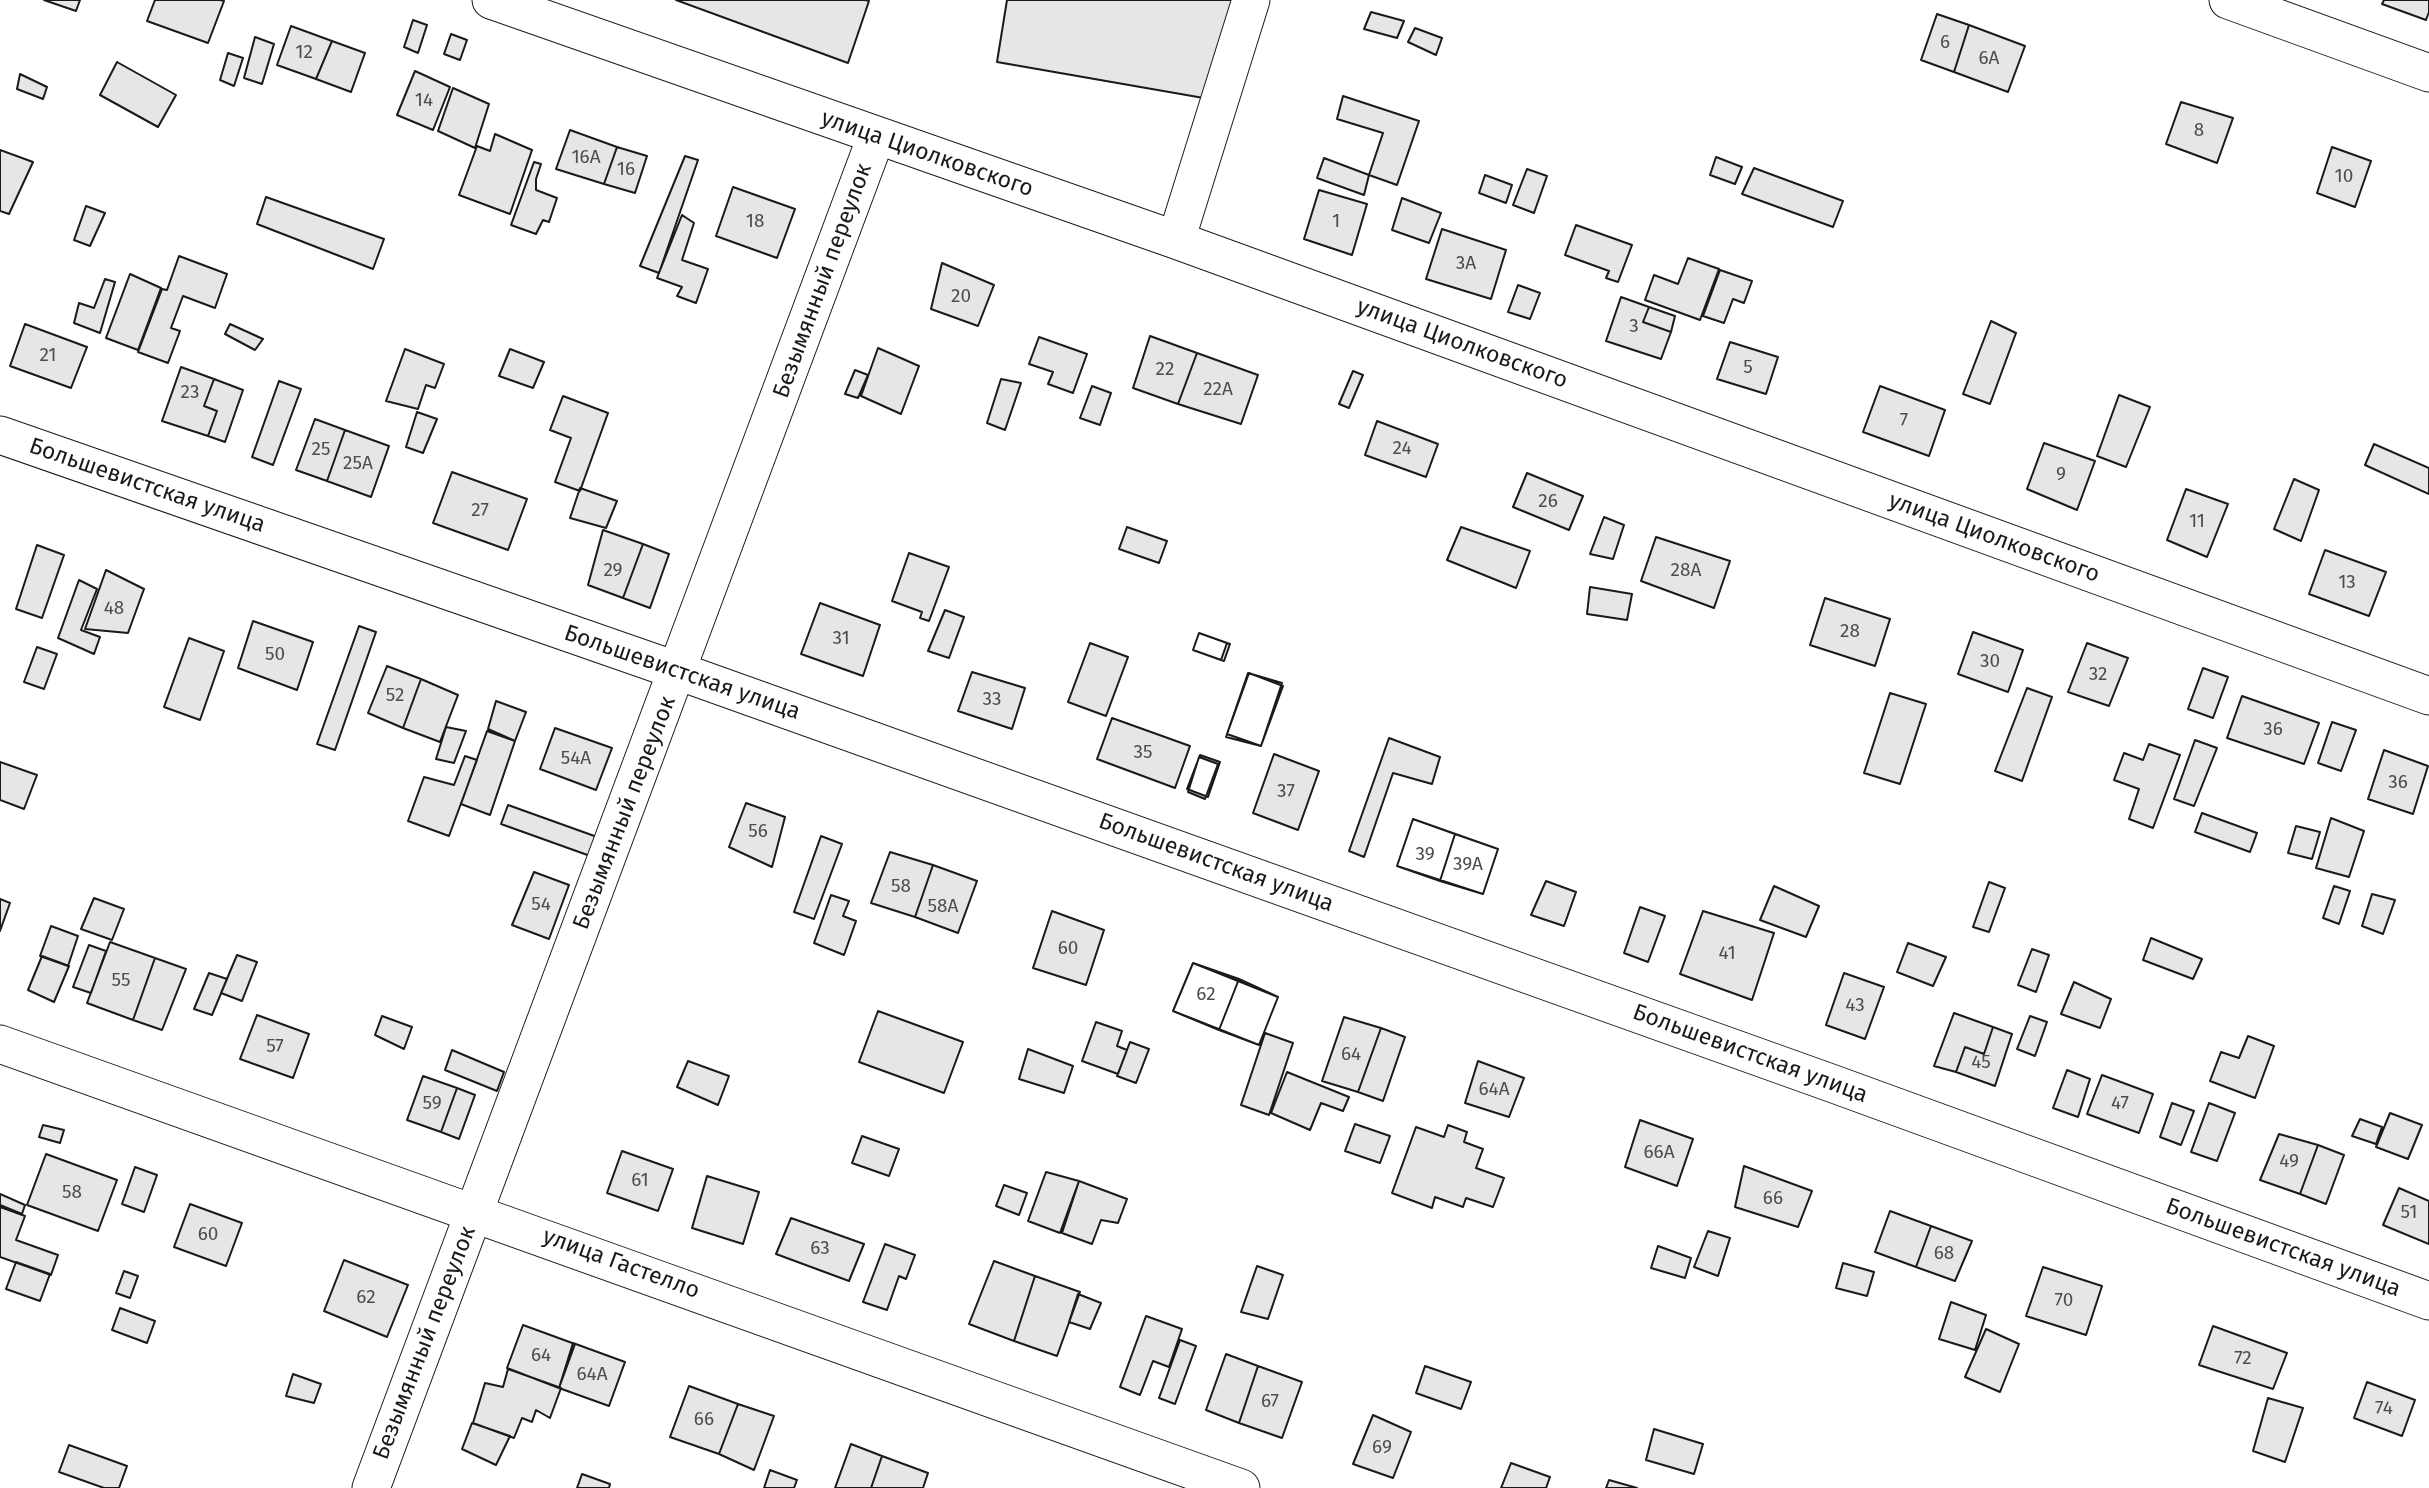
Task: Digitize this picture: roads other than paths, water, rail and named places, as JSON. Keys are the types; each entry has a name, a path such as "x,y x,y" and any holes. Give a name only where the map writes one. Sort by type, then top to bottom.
{"street":[{"name":"улица Циолковского","path":"491,0 1176,240 2429,696"},
{"path":"1176,240 1251,0"},
{"path":"2228,0 2429,73"},
{"name":"Безымянный переулок","path":"371,1488 876,137"},
{"name":"Большевистская улица","path":"0,435 678,671 1818,1078 2429,1301"},
{"name":"улица Гастелло","path":"0,1044 1241,1488"}]}
